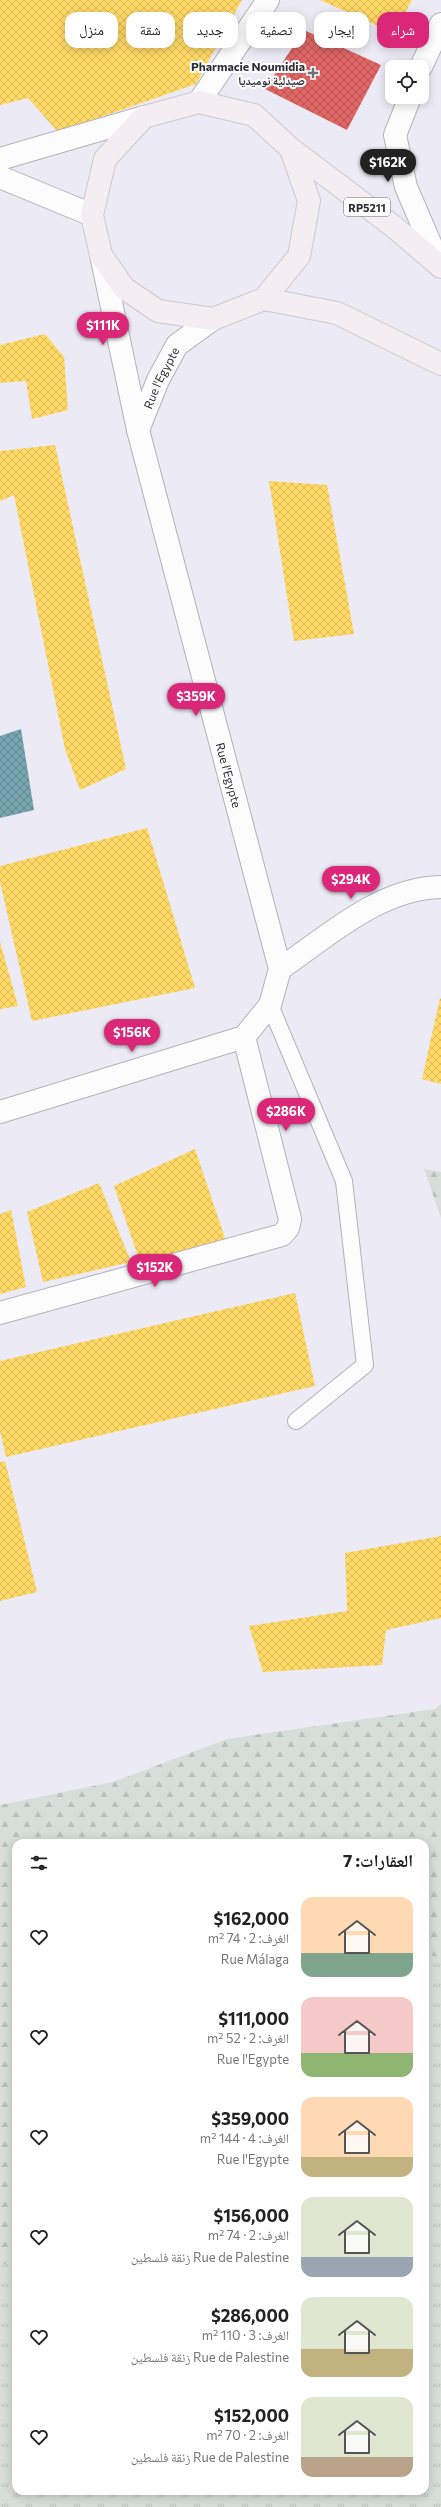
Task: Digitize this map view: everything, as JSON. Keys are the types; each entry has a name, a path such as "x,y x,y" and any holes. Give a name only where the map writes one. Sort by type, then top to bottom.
{"main road":[{"path":"199,102 254,115 291,149 309,201 299,256 264,299 213,319 158,311 124,288 101,255 92,215 105,159 144,117 199,102"},
{"name":"RP5211","path":"291,149 393,226 440,266"},
{"path":"264,299 337,313 441,364"}],"street":[{"path":"199,102 268,0"},
{"path":"429,63 441,24"},
{"path":"407,104 395,135 406,187 440,266"},
{"path":"0,159 144,117"},
{"path":"0,177 92,215"},
{"name":"Rue l'Egypte","path":"101,255 138,430 280,969"},
{"name":"Rue l'Egypte","path":"138,430 158,380 177,345 213,319"},
{"path":"0,1112 244,1037 270,1005 280,969 373,906 413,890 441,887"},
{"path":"0,1313 282,1235 288,1228 290,1219 244,1037"}],"lane":[{"path":"270,1005 344,1181 365,1365 296,1421"}],"green space":[{"path":"424,1169 441,1172 441,1218"},
{"path":"441,1704 441,1958 429,1955 429,1839 12,1839 12,2262 0,2265 0,1805 113,1782 227,1739 435,1709"},
{"path":"429,1955 441,1958 441,2507 0,2507 0,2265 12,2262 12,2495 429,2495"}],"building: سكن":[{"path":"0,0 242,0 235,12 183,12 183,48 216,48 196,84 58,132 28,98 0,105"},
{"path":"320,0 412,0 405,12 377,12 377,25 369,22 369,12 347,12"},
{"path":"45,334 64,357 68,410 32,419 26,381 0,383 0,345"},
{"path":"55,445 126,769 80,790 65,749 14,495 0,501 0,451"},
{"path":"269,481 327,485 354,634 294,641"},
{"path":"147,828 195,988 32,1021 0,882 0,866"},
{"path":"0,942 18,1006 0,1009"},
{"path":"441,998 441,1084 422,1079"},
{"path":"195,1149 226,1241 140,1262 114,1186"},
{"path":"99,1183 131,1262 43,1282 27,1212"},
{"path":"11,1210 26,1287 0,1294 0,1214"},
{"path":"295,1293 315,1386 6,1457 0,1431 0,1361"},
{"path":"5,1461 37,1592 0,1601 0,1462"},
{"path":"441,1536 441,1618 386,1630 382,1665 263,1672 249,1626 347,1611 345,1553"}],"building: متاجر":[{"path":"306,31 314,35 314,48 344,48 381,65 347,130 265,89 292,48 306,48"}],"building: مرافق عامة":[{"path":"21,729 34,810 0,818 0,736"}],"place":[{"name":"Pharmacie Noumidia صيدلية نوميديا","path":"313,73"}]}
